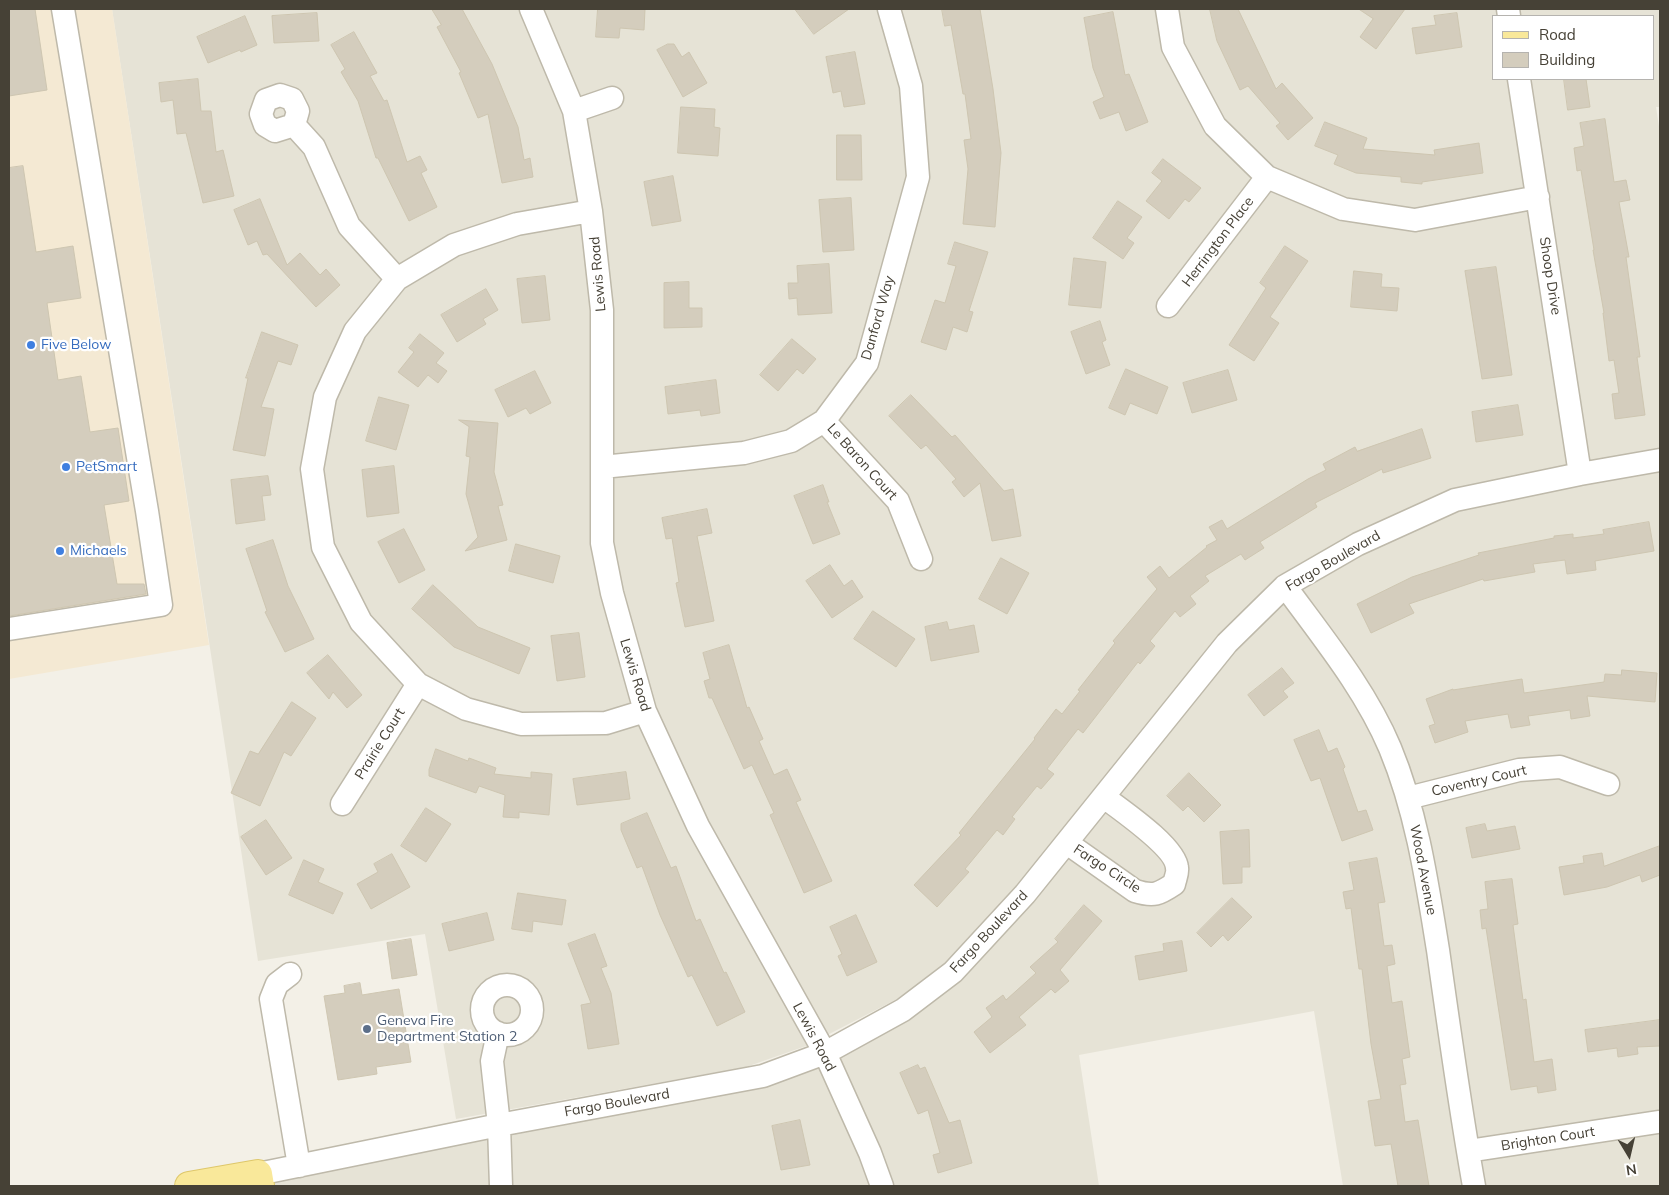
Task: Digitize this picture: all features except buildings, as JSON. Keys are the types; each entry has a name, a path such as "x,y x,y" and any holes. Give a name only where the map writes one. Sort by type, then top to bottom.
{"main road":[{"name":"Fargo Boulevard","path":"189,1186 259,1180"}],"street":[{"path":"9,629 161,605 64,9"},
{"name":"Lewis Road","path":"532,9 574,111 592,211 602,310 602,542 612,593 645,710 698,826 825,1053 870,1153 882,1186"},
{"name":"Danford Way","path":"602,467 744,453 790,442 824,421 867,363 918,177 911,86 889,9"},
{"path":"1167,9 1173,47 1215,126 1268,177 1343,210 1415,220 1538,197"},
{"name":"Shoop Drive","path":"1519,80 1580,474"},
{"path":"574,111 612,98"},
{"path":"294,125 314,147 348,226 397,279"},
{"name":"Herrington Place","path":"1168,306 1268,177"},
{"path":"592,211 517,224 454,245 397,279 355,331 325,397 312,470 323,547 361,622 418,684 466,708 521,724 606,723 645,710"},
{"name":"Le Baron Court","path":"824,421 898,501 921,559"},
{"name":"Fargo Boulevard","path":"259,1180 299,1166 499,1125 763,1076 825,1053 903,1010 952,972 1026,894 1226,643 1285,586 1358,544 1455,500 1580,474 1660,460"},
{"name":"Wood Avenue","path":"1285,586 1341,664 1369,707 1390,748 1408,798 1426,873 1474,1186"},
{"name":"Prairie Court","path":"342,804 418,684"},
{"name":"Coventry Court","path":"1408,798 1527,769 1560,767 1608,784"},
{"name":"Fargo Circle","path":"1067,843 1135,891 1148,895 1160,894 1174,884 1178,868 1172,854 1164,844 1104,797"},
{"path":"290,974 278,984 271,999 299,1166"},
{"path":"498,1034 492,1061 499,1125 501,1186"},
{"name":"Brighton Court","path":"1468,1152 1658,1122"}],"shaded area":[{"path":"9,9 112,9 209,645 9,679"},
{"path":"112,9 1660,9 1660,107 1656,107 1660,133 1660,452 1518,479 1269,592 1059,840 948,965 897,999 806,1046 746,1067 456,1119 425,934 258,961"},
{"path":"1660,455 1660,1186 1343,1186 1314,1011 1079,1055 1099,1186 269,1186 268,1177 768,1083 949,985 1229,647 1284,594 1458,504"}],"place":[{"name":"Five Below","path":"31,345"},
{"name":"PetSmart","path":"66,467"},
{"name":"Michaels","path":"60,551"},
{"name":"Geneva Fire Department Station 2","path":"367,1029"}]}
